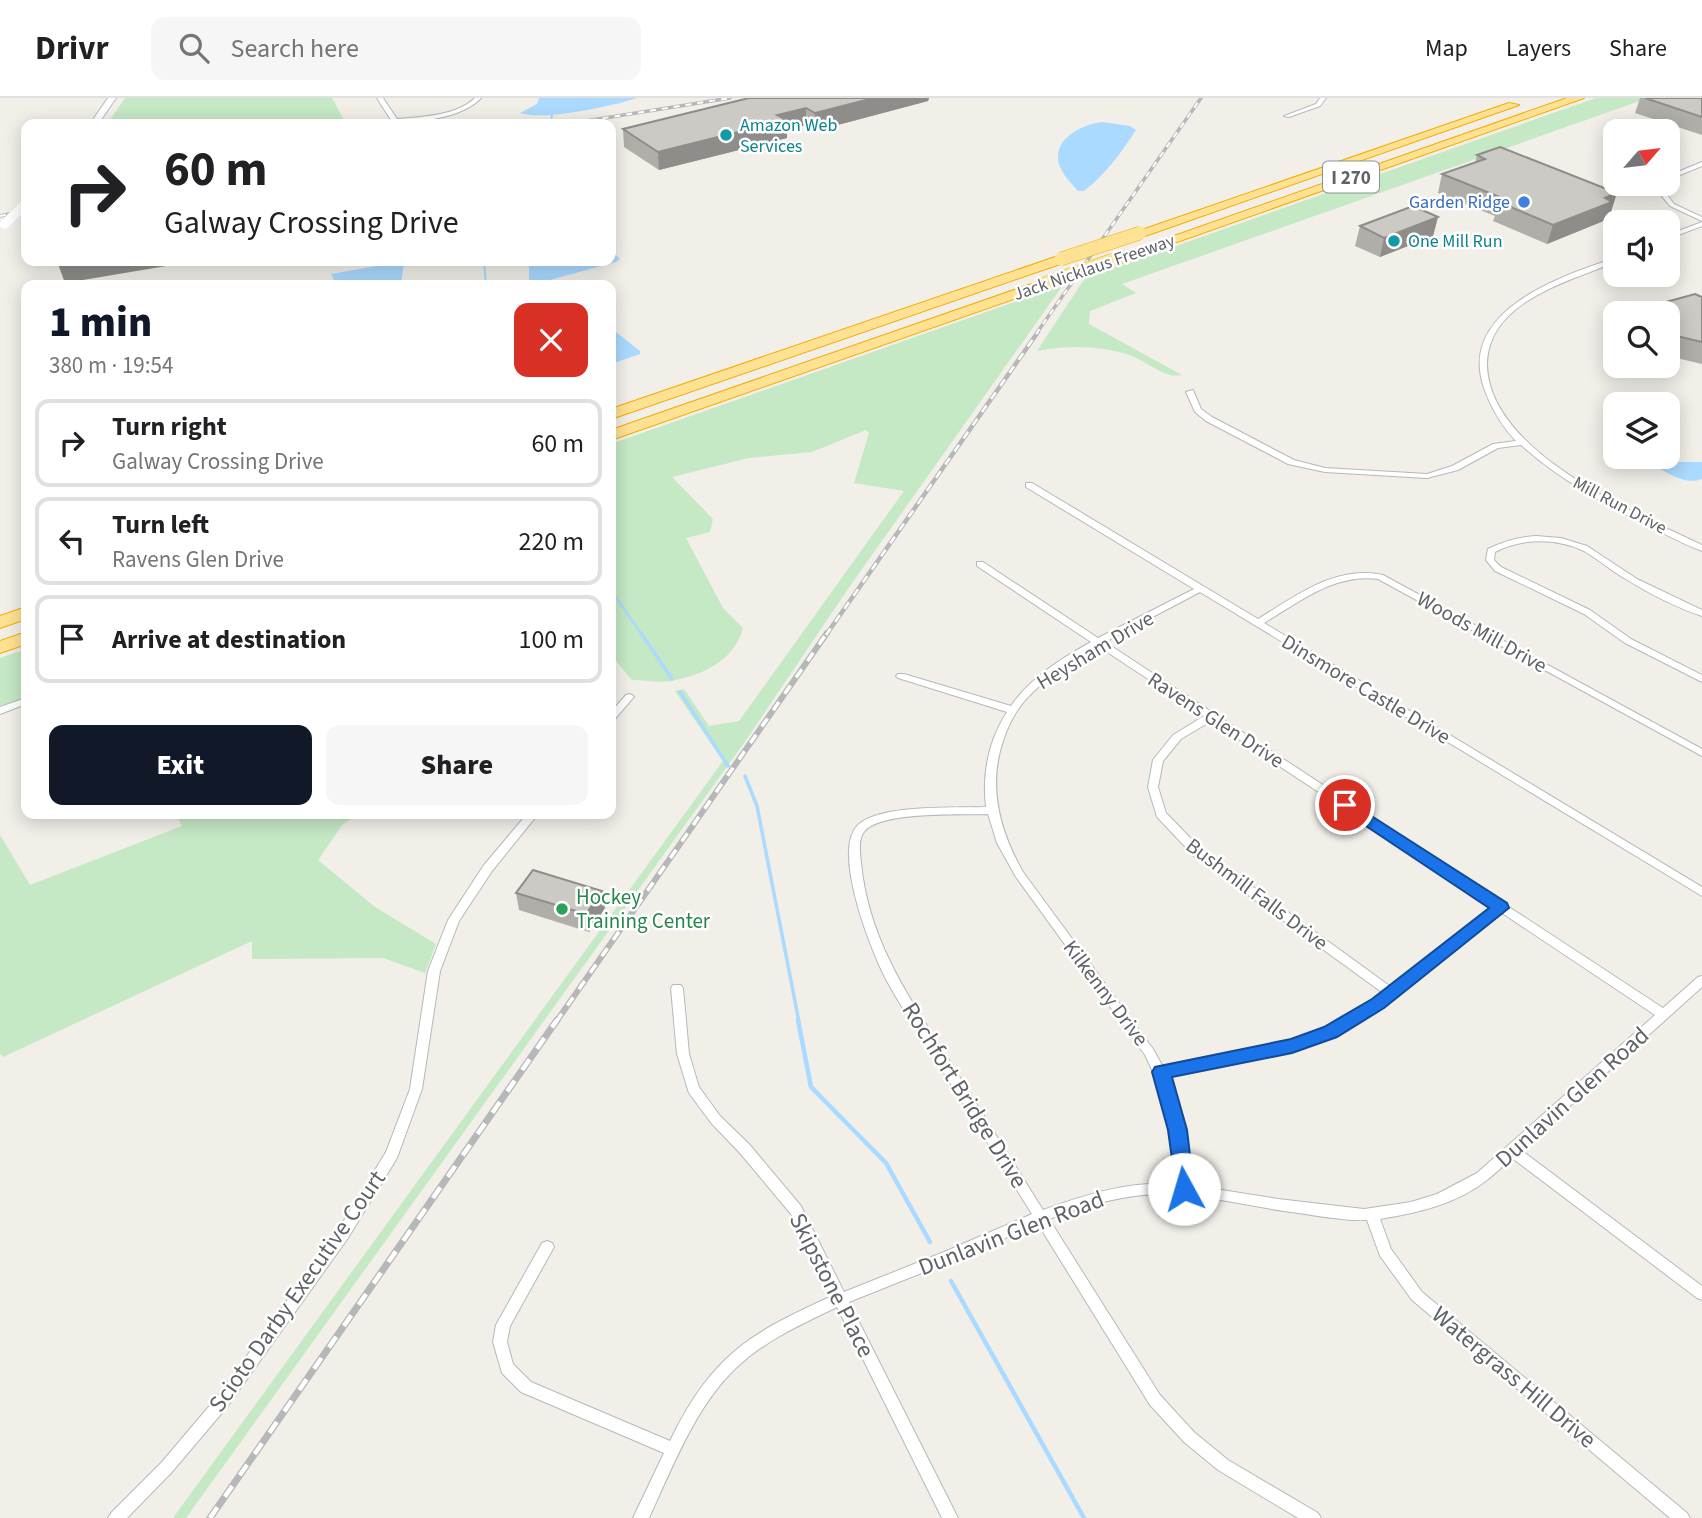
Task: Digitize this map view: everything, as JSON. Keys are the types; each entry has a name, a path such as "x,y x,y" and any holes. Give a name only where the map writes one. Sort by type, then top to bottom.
{"highway":[{"name":"Jack Nicklaus Freeway","path":"616,433 1578,98"},
{"name":"Jack Nicklaus Freeway","path":"616,412 1521,103"},
{"path":"0,622 21,615"},
{"path":"0,647 21,640"}],"main road":[{"path":"97,119 112,98"},
{"path":"3,226 21,208"}],"street":[{"path":"380,98 394,119"},
{"path":"407,119 455,111 471,106 478,98"},
{"path":"1287,116 1318,106 1323,98"},
{"path":"1680,173 1702,164"},
{"path":"1664,196 1668,202 1702,221"},
{"path":"1680,231 1702,221"},
{"name":"Mill Run Drive","path":"1603,265 1520,303 1498,322 1486,340 1481,364 1486,388 1502,416 1523,442 1556,469 1595,495 1702,548"},
{"path":"1190,392 1198,410 1209,419 1291,462 1316,469 1427,475 1455,468 1496,446 1523,442"},
{"name":"Dinsmore Castle Drive","path":"1029,485 1702,892"},
{"path":"1702,613 1625,575 1586,549 1537,539 1503,543 1491,551 1490,560 1498,569 1518,581 1587,612 1628,641 1702,679"},
{"name":"Ravens Glen Drive","path":"980,564 1663,1014"},
{"name":"Woods Mill Drive","path":"1258,623 1343,575 1361,573 1380,577 1702,753"},
{"name":"Heysham Drive","path":"992,810 991,770 997,745 1012,710 1043,679 1100,643 1200,589"},
{"path":"901,676 1012,710"},
{"path":"616,713 628,697"},
{"path":"0,711 21,703"},
{"name":"Bushmill Falls Drive","path":"1211,716 1177,737 1158,760 1153,786 1161,814 1178,835 1198,853 1391,993"},
{"name":"Kilkenny Drive","path":"992,810 1021,876 1161,1072 1178,1130 1184,1189"},
{"name":"Rochfort Bridge Drive","path":"992,810 879,817 866,823 856,835 854,849 869,928 892,980 1155,1400 1189,1437 1223,1465 1313,1518"},
{"name":"Scioto Darby Executive Court","path":"116,1518 166,1468 222,1402 343,1234 392,1154 416,1089 434,971 454,920 488,868 529,819"},
{"path":"1161,1072 1292,1046 1331,1032 1349,1023 1391,993 1501,908"},
{"name":"Dunlavin Glen Road","path":"641,1518 674,1450 712,1385 732,1362 787,1326 1042,1218 1089,1200 1123,1192 1184,1189 1307,1209 1372,1214 1427,1205 1458,1193 1482,1177 1702,980"},
{"name":"Skipstone Place","path":"677,988 683,1054 693,1089 716,1120 744,1148 796,1210 950,1518"},
{"path":"1512,1151 1702,1294"},
{"name":"Watergrass Hill Drive","path":"1372,1214 1385,1252 1417,1296 1682,1518"},
{"path":"547,1247 503,1325 500,1342 507,1368 526,1387 674,1450"}],"green space":[{"path":"125,98 332,98 343,119 110,119"},
{"path":"1596,98 1648,98 1122,284 1136,293 1090,311 1089,324 1182,375 1169,375 1132,356 1097,348 1072,347 1037,351 1085,278"},
{"path":"1063,285 850,586 744,743 186,1518 173,1518 723,761 675,691 684,689 709,726 739,721 904,491 854,483 869,433 866,430 812,452 749,458 672,477 713,519 710,532 686,538 723,608 743,628 739,640 716,665 671,681 632,680 616,661 616,442"},
{"path":"21,651 21,701 0,708 0,658"},
{"path":"178,819 351,819 343,824 318,860 375,907 436,944 425,973 383,958 252,959 252,941 3,1057 0,1053 0,835 30,885 182,826"}],"water":[{"path":"539,98 637,98 561,114 520,113 537,104"},
{"path":"1102,122 1130,126 1136,130 1099,178 1084,191 1078,191 1060,167 1059,150 1073,132"},
{"path":"376,266 404,266 402,280 334,280 331,274"},
{"path":"529,266 601,266 550,280 529,280"},
{"path":"616,332 640,351 640,354 616,362"},
{"path":"1680,462 1702,462 1702,479 1690,481 1661,469 1680,469"}],"building":[{"path":"749,98 874,98 815,113 806,108 777,115 786,120 658,152 623,129"},
{"path":"1645,98 1702,98 1702,117"},
{"path":"1500,147 1603,187 1603,196 1610,196 1605,198 1612,202 1553,225 1499,202 1505,199 1442,174 1485,159 1477,155"},
{"path":"1413,206 1438,217 1384,238 1360,226"},
{"path":"1695,294 1702,297 1702,342 1680,337 1680,301 1670,301"},
{"path":"533,870 602,891 586,914 516,893"}],"waterway":[{"path":"551,119 552,113"},
{"path":"484,266 486,280"},
{"path":"616,597 642,635"},
{"path":"641,633 672,679"},
{"path":"680,692 728,766"},
{"path":"745,776 757,806 799,1022"},
{"path":"798,1020 811,1087 886,1163 930,1242"},
{"path":"951,1281 1084,1518"}],"railway":[{"path":"598,119 730,98"},
{"path":"1036,334 1201,98"},
{"path":"0,216 21,211"},
{"path":"826,635 1038,332"},
{"path":"556,1022 827,633"},
{"path":"210,1518 557,1020"}],"place":[{"name":"Amazon Web Services","path":"726,135"},
{"name":"Garden Ridge","path":"1524,202"},
{"name":"One Mill Run","path":"1394,241"},
{"name":"Hockey Training Center","path":"562,909"}],"route":[{"path":"1184,1189 1178,1130 1170,1095 1161,1072 1292,1046 1331,1032 1378,1003 1501,908 1345,805"}]}
